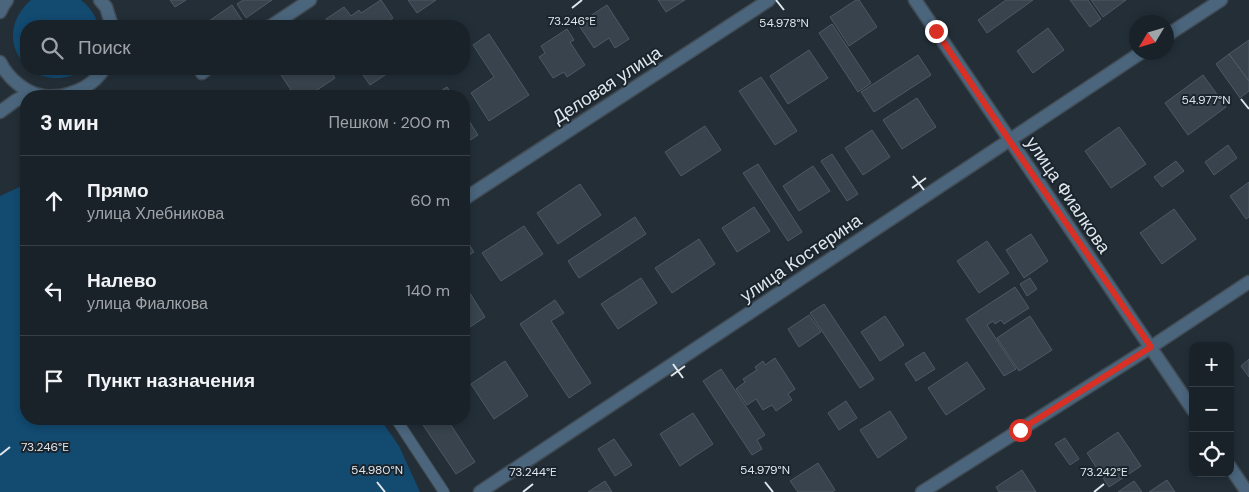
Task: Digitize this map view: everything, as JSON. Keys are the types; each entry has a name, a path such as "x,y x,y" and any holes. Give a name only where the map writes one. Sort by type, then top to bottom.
{"street":[{"path":"0,12 7,0"},
{"path":"100,0 106,7 110,20"},
{"path":"280,20 310,0"},
{"name":"Деловая улица","path":"470,195 769,0"},
{"name":"улица Фиалкова","path":"915,0 1189,404"},
{"path":"1174,31 1222,0"},
{"name":"улица Костерина","path":"480,492 1130,60"},
{"path":"0,62 3,69 14,81 28,90"},
{"path":"81,90 92,83 99,75"},
{"path":"0,112 20,98"},
{"path":"922,492 1151,347 1249,282"},
{"path":"1234,473 1247,492"}],"lane":[{"path":"400,425 444,492"}],"shaded area":[{"path":"31,0 81,0 87,5 97,20 20,20 20,58 15,49 13,32 15,23 24,7"},
{"path":"42,75 74,75 61,78"},
{"path":"20,187 20,425 384,425 399,446 420,492 0,492 0,196"}],"building":[{"path":"170,0 186,0 175,7"},
{"path":"243,0 272,0 246,18 237,4"},
{"path":"381,0 393,18 390,20 326,19 344,7 351,16 359,10 361,13"},
{"path":"408,0 436,0 417,13"},
{"path":"658,0 685,0 666,12"},
{"path":"856,0 859,0 877,27 849,46 830,17"},
{"path":"1006,0 1033,0 987,33 978,20"},
{"path":"1070,0 1088,0 1101,19 1090,27"},
{"path":"1091,0 1126,0 1103,17"},
{"path":"232,5 242,20 211,20"},
{"path":"607,5 629,39 615,48 609,38 594,48 578,24"},
{"path":"832,24 871,83 858,92 819,33"},
{"path":"1048,28 1064,50 1033,73 1017,51"},
{"path":"567,29 574,40 570,42 585,65 567,77 564,72 553,78 539,57 545,53 541,46"},
{"path":"489,34 529,95 489,121 471,93 494,77 473,45"},
{"path":"1249,40 1249,81 1229,54"},
{"path":"809,50 828,78 788,104 770,76"},
{"path":"1229,54 1249,81 1249,91 1240,98 1216,64"},
{"path":"918,55 931,75 874,112 861,92"},
{"path":"281,75 333,75 335,78 317,90 291,90"},
{"path":"363,75 385,75 370,85"},
{"path":"1203,75 1226,107 1188,135 1165,103"},
{"path":"761,77 797,131 775,145 739,91"},
{"path":"917,98 936,127 902,149 883,120"},
{"path":"470,122 478,135 470,140"},
{"path":"705,126 721,150 681,176 665,152"},
{"path":"1119,127 1146,164 1111,188 1085,151"},
{"path":"872,130 890,157 863,175 845,148"},
{"path":"1228,145 1237,158 1214,175 1205,162"},
{"path":"832,154 858,194 847,201 821,161"},
{"path":"1176,161 1184,171 1162,187 1154,177"},
{"path":"758,164 802,232 788,241 743,173"},
{"path":"813,166 830,191 799,211 783,186"},
{"path":"1249,182 1249,217 1246,219 1230,196"},
{"path":"580,184 601,215 558,244 537,213"},
{"path":"754,207 770,231 737,252 722,228"},
{"path":"1174,209 1196,239 1162,264 1140,233"},
{"path":"635,217 646,234 579,278 568,261"},
{"path":"524,226 543,254 501,281 482,253"},
{"path":"1031,234 1048,261 1024,278 1006,250"},
{"path":"699,239 715,264 672,293 655,268"},
{"path":"987,241 1009,273 979,293 957,261"},
{"path":"470,246 474,252 470,254"},
{"path":"641,278 657,303 618,329 601,304"},
{"path":"1030,278 1037,289 1027,296 1020,284"},
{"path":"1015,287 1029,308 1004,324 1001,320 995,324 993,321 987,325 1016,369 1004,376 966,319"},
{"path":"470,293 485,317 470,327"},
{"path":"555,300 564,313 551,321 591,383 569,398 520,324"},
{"path":"824,304 874,379 860,388 810,313"},
{"path":"809,315 821,332 799,347 788,329"},
{"path":"885,316 904,345 880,361 861,332"},
{"path":"1030,316 1052,350 1019,371 997,338"},
{"path":"924,352 935,369 916,381 905,364"},
{"path":"775,358 795,389 788,394 792,400 776,411 772,405 763,410 756,399 747,405 736,389 745,382 743,379 757,370 755,367 763,361 765,365"},
{"path":"1249,359 1249,377 1241,366"},
{"path":"505,361 528,396 494,419 471,384"},
{"path":"967,362 985,389 946,415 928,388"},
{"path":"721,369 765,435 757,440 762,449 752,455 703,381"},
{"path":"846,401 857,418 839,430 828,413"},
{"path":"890,411 907,438 878,458 860,430"},
{"path":"693,413 713,444 680,466 660,434"},
{"path":"423,425 451,425 475,462 456,474"},
{"path":"1118,432 1141,466 1109,487 1087,453"},
{"path":"1065,438 1079,459 1070,465 1055,444"},
{"path":"614,439 632,465 615,476 598,449"},
{"path":"818,463 835,490 832,492 798,492 790,481"},
{"path":"1022,470 1036,492 999,492 996,487"},
{"path":"1167,480 1175,492 1149,492"},
{"path":"605,481 612,492 588,492"},
{"path":"1134,481 1142,492 1118,492"}],"route":[{"path":"936,31 1151,347 1020,430"}]}
